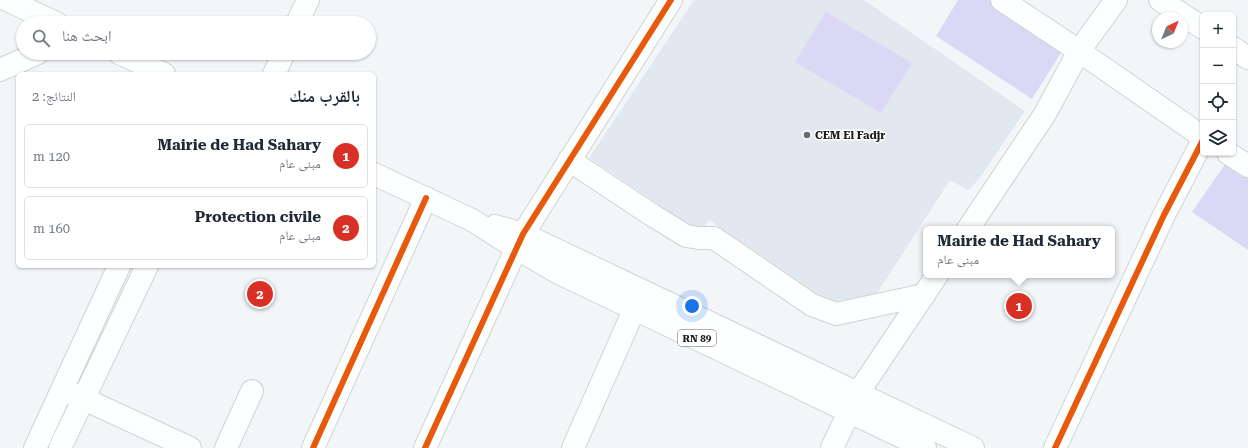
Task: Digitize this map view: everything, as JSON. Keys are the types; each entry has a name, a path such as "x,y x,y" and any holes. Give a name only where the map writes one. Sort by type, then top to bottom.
{"street":[{"path":"7,0 41,16"},
{"path":"301,16 308,0"},
{"path":"425,448 519,241 671,0"},
{"path":"1002,0 1079,51 1200,136"},
{"path":"970,226 1045,114 1079,51 1116,0"},
{"path":"1160,0 1200,26"},
{"path":"1236,50 1248,58"},
{"path":"0,70 22,60"},
{"path":"134,60 160,72"},
{"path":"275,72 281,60"},
{"path":"1055,448 1164,214 1200,144"},
{"path":"1233,156 1248,166"},
{"path":"570,160 686,236 714,238 812,305 836,314 924,294"},
{"name":"RN 89","path":"376,175 519,241 557,272 639,300 853,402 925,448"},
{"path":"314,448 426,198"},
{"path":"35,448 118,268"},
{"path":"60,448 146,268"},
{"path":"832,448 853,402 935,278"},
{"path":"573,448 639,300"},
{"path":"62,389 190,448"},
{"path":"226,448 252,392"},
{"path":"853,402 973,448"}],"shaded area":[{"name":"CEM El Fadjr","path":"694,0 864,0 1025,111 979,179 968,190 950,180 876,295 830,302 709,220 702,229 695,229 589,158"},
{"path":"958,0 994,0 1064,48 1032,99 936,36"},
{"path":"826,12 912,63 881,113 795,62"},
{"path":"1228,160 1248,173 1248,250 1192,212"}],"cycle path":[{"path":"425,448 523,234 671,0"},
{"path":"1055,448 1164,215 1200,146"},
{"path":"313,448 426,198"}],"place":[{"name":"CEM El Fadjr","path":"807,135"},
{"name":"Protection civile","path":"260,294"},
{"name":"Mairie de Had Sahary","path":"1019,306"}]}
